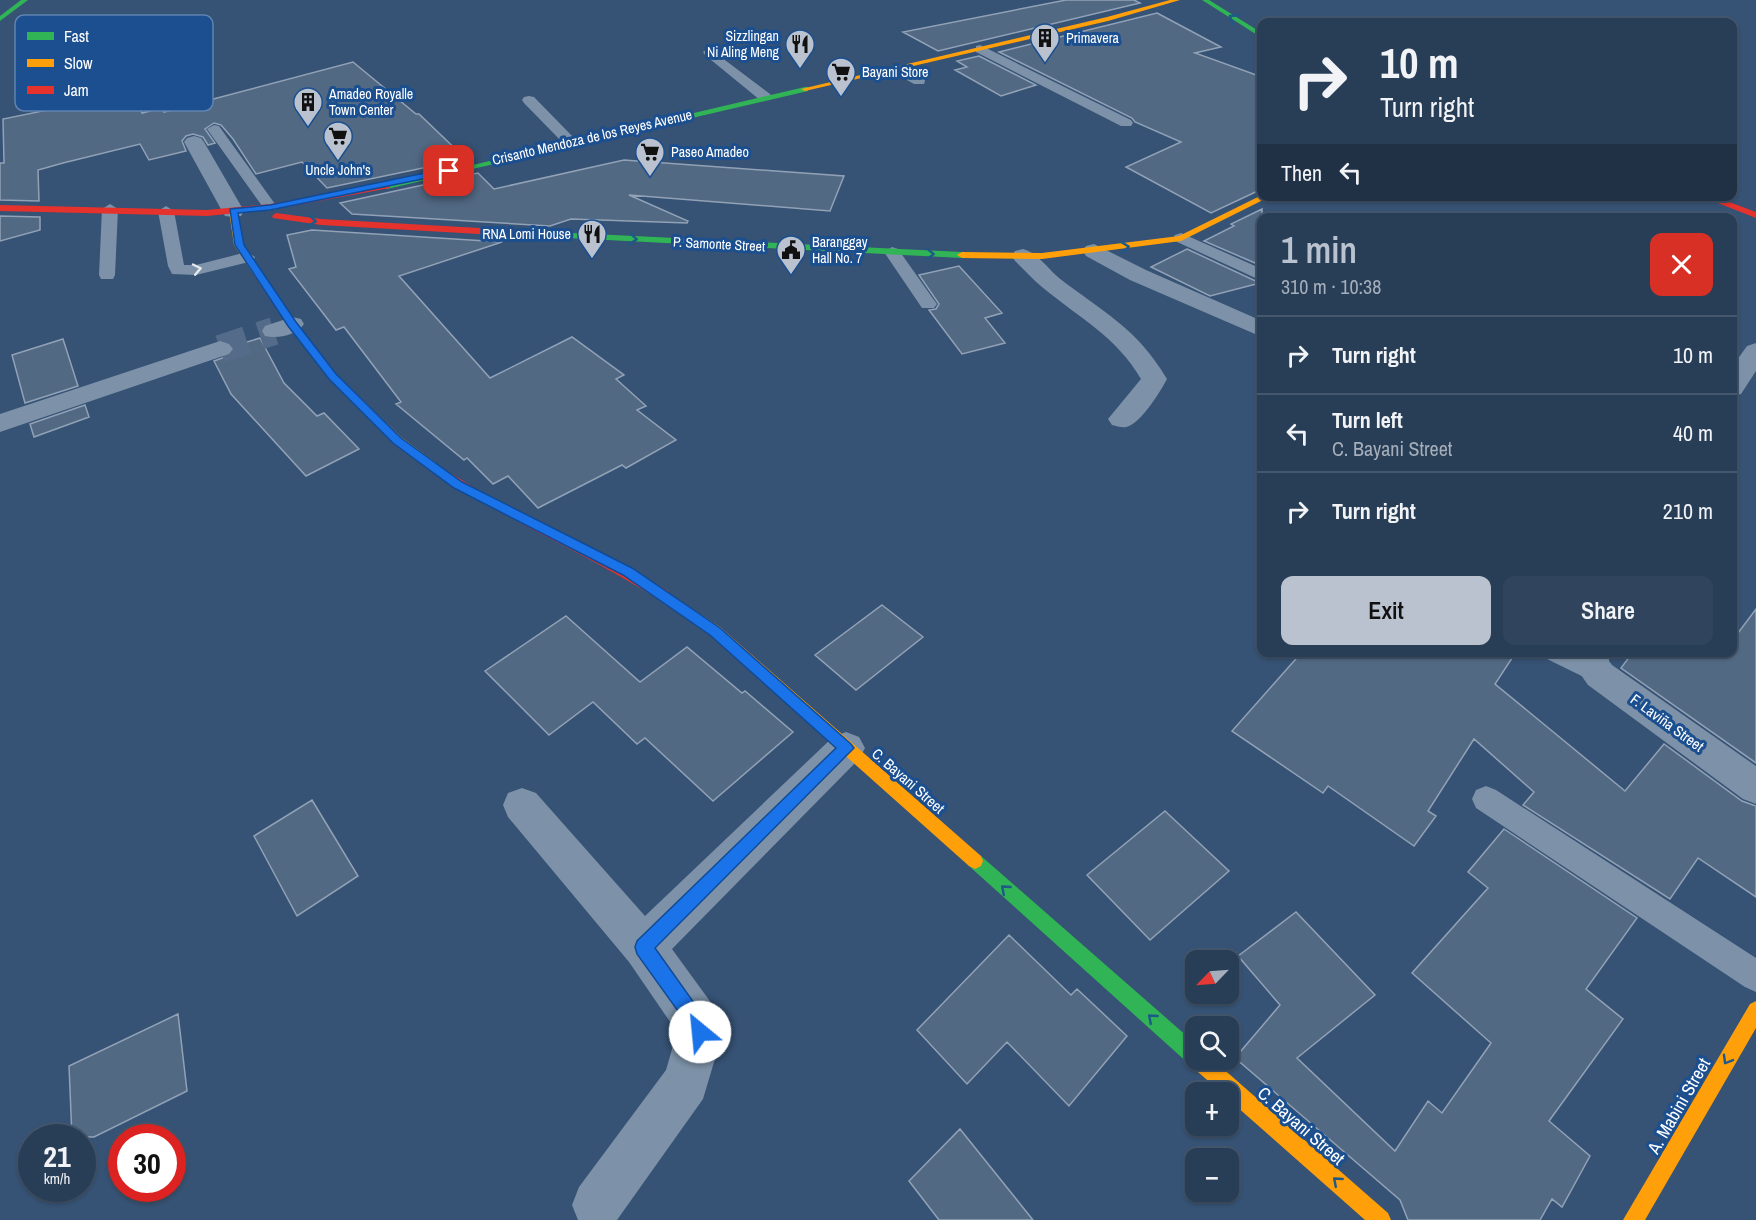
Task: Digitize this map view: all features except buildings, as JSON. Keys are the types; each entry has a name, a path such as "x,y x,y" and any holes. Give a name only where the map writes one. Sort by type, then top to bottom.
{"street":[{"name":"Crisanto Mendoza de los Reyes Avenue","path":"0,208 233,211 270,207 385,186 1108,20 1176,0"},
{"path":"1205,0 1257,33"},
{"path":"0,19 24,2"},
{"path":"194,142 233,211"},
{"name":"P. Samonte Street","path":"233,211 332,222 891,252 1023,256 1094,251 1181,238 1257,201"},
{"path":"1718,201 1756,214"},
{"name":"C. Bayani Street","path":"233,211 239,245 283,327 397,440 458,485 628,571 715,631 1185,1047"},
{"path":"1094,251 1127,270 1257,328"},
{"path":"1023,256 1050,282 1115,328 1147,365 1154,379 1146,393 1122,419"},
{"path":"0,423 220,349"},
{"path":"1737,380 1756,351"},
{"name":"F. Laviña Street","path":"1596,664 1756,787"},
{"path":"644,947 846,748"},
{"path":"522,805 644,947 696,1020 700,1032 686,1082 597,1205"},
{"name":"A. Mabini Street","path":"1633,1220 1756,1010"},
{"name":"C. Bayani Street","path":"1211,1070 1381,1220"}],"lane":[{"path":"980,49 1126,123"},
{"path":"710,52 765,97"},
{"path":"895,68 919,81"},
{"path":"529,100 570,142"},
{"path":"214,129 270,207"},
{"path":"107,275 110,209"},
{"path":"166,211 178,270 196,270 247,257"},
{"path":"1181,238 1257,274"},
{"path":"891,252 928,304"},
{"path":"1573,657 1596,664"},
{"path":"1486,799 1756,975"}],"tunnel":[{"path":"220,349 274,331"}],"traffic: fast":[{"path":"0,19 25,0"},
{"path":"1205,0 1257,33"},
{"path":"387,186 805,89"},
{"path":"551,235 962,255"},
{"path":"975,861 1185,1047"}],"traffic: slow":[{"path":"805,89 1108,19 1177,0"},
{"path":"962,255 1042,256 1181,238 1257,201"},
{"path":"233,211 239,245 292,324 332,376 397,440 431,465"},
{"path":"663,595 715,631 975,861"},
{"path":"1633,1220 1756,1010"},
{"path":"1211,1070 1381,1220"}],"traffic: jam":[{"path":"0,208 207,213 270,207 387,186"},
{"path":"1718,201 1756,215"},
{"path":"276,216 321,222 551,235"},
{"path":"431,465 487,501 606,561 663,595"}],"place":[{"name":"Primavera","path":"1045,64"},
{"name":"Sizzlingan Ni Aling Meng","path":"800,70"},
{"name":"Bayani Store","path":"841,98"},
{"name":"Amadeo Royalle Town Center","path":"308,128"},
{"name":"Uncle John's","path":"338,162"},
{"name":"Paseo Amadeo","path":"650,178"},
{"name":"RNA Lomi House","path":"592,260"},
{"name":"Baranggay Hall No. 7","path":"791,276"}],"route":[{"path":"449,171 385,186 270,207 233,211 239,245 292,324 332,376 397,440 458,485 628,571 715,631 846,748 644,947 696,1020 700,1032"}]}
